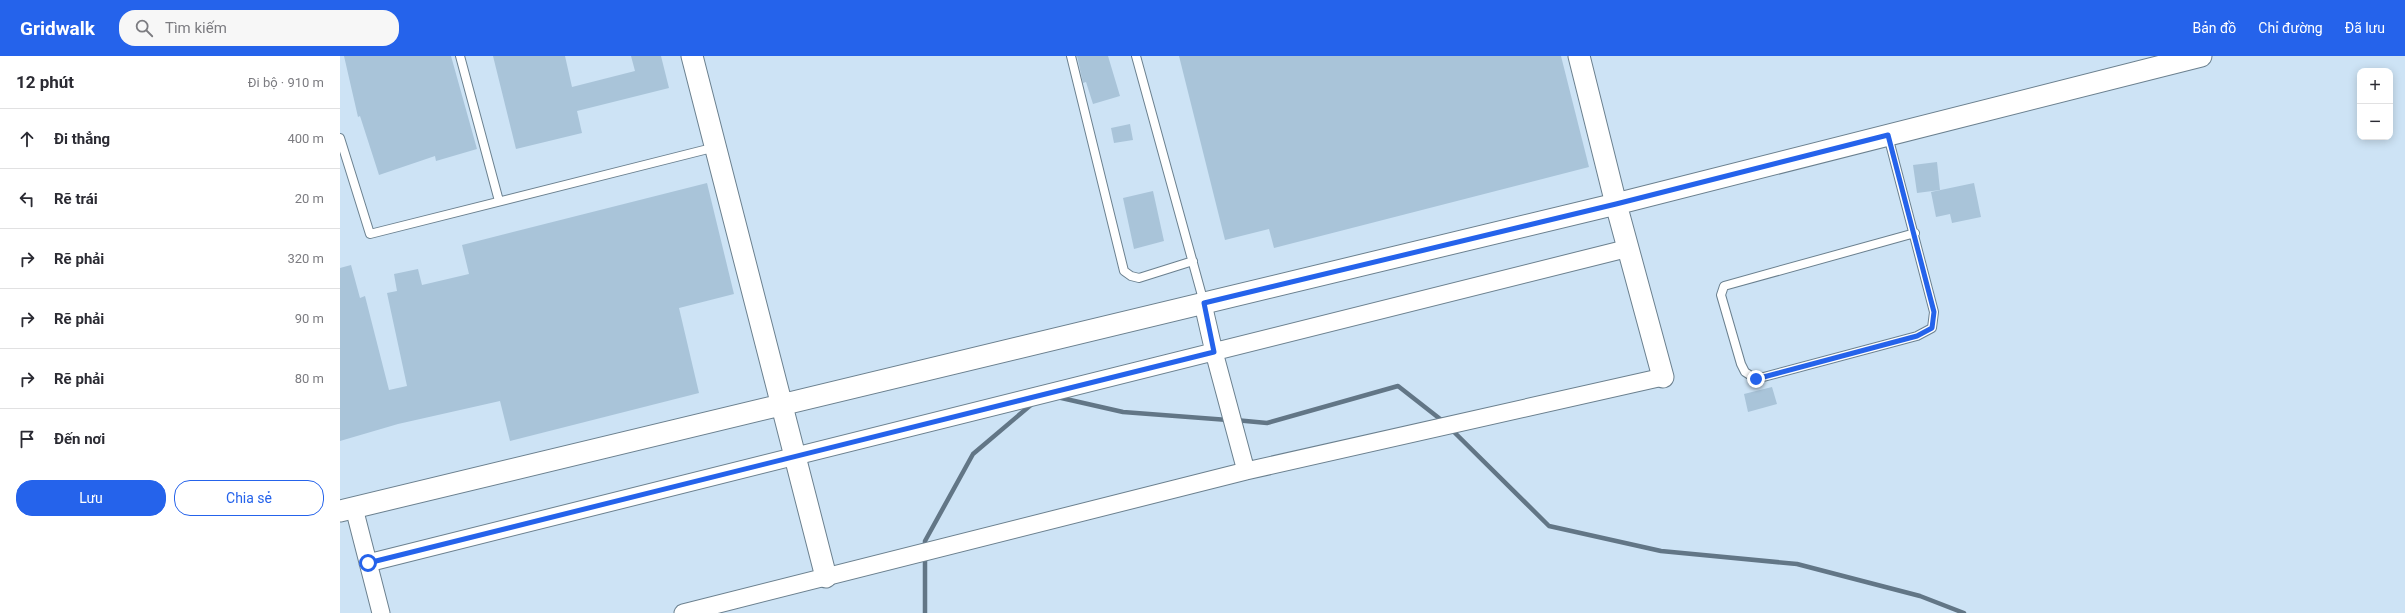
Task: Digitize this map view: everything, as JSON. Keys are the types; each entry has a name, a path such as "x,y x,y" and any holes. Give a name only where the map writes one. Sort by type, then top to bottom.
{"street":[{"path":"692,56 826,577"},
{"path":"683,613 1246,471 1663,377 1616,204 1580,56"},
{"path":"381,613 368,563 347,510 1616,204 2201,56"},
{"path":"368,563 795,455 1629,248"},
{"path":"1204,304 1214,352 1246,471"}],"lane":[{"path":"460,56 499,201"},
{"path":"1071,56 1124,271 1131,276 1143,277 1193,262"},
{"path":"1136,56 1204,304"},
{"path":"1888,135 1915,233 1934,312 1932,328 1917,336 1756,379 1745,372 1741,364 1721,295 1724,286 1915,233"},
{"path":"340,138 370,234 716,147"}],"building":[{"path":"344,56 451,56 477,149 436,161 435,156 379,175 360,116 358,117"},
{"path":"493,56 565,56 572,87 635,71 631,56 661,56 669,88 577,111 582,133 516,149"},
{"path":"1077,56 1108,56 1120,96 1093,104 1086,82 1083,83"},
{"path":"1179,56 1561,56 1589,167 1274,248 1269,229 1225,240"},
{"path":"1130,124 1133,140 1114,143 1111,128"},
{"path":"1937,162 1940,190 1917,193 1913,165"},
{"path":"707,183 734,294 679,308 699,393 510,441 500,401 398,424 340,441 340,268 351,265 360,298 365,296 389,390 407,386 387,293 397,291 394,274 418,269 422,285 469,274 462,245"},
{"path":"1974,183 1981,217 1952,223 1950,214 1936,217 1931,192"},
{"path":"1153,191 1164,241 1134,249 1123,198"},
{"path":"1772,387 1777,404 1748,412 1744,394"}],"waterway":[{"path":"1235,420 1267,423 1398,386 1444,422"},
{"path":"1057,397 1123,412 1228,420"},
{"path":"925,549 925,541 973,454 1032,404"},
{"path":"1451,429 1549,526 1661,551 1797,564 1920,596 1964,613"},
{"path":"925,556 925,613"}],"route":[{"path":"368,563 795,455 1214,352 1204,303 1616,204 1888,135 1915,233 1934,312 1932,328 1917,336 1756,379"}]}
